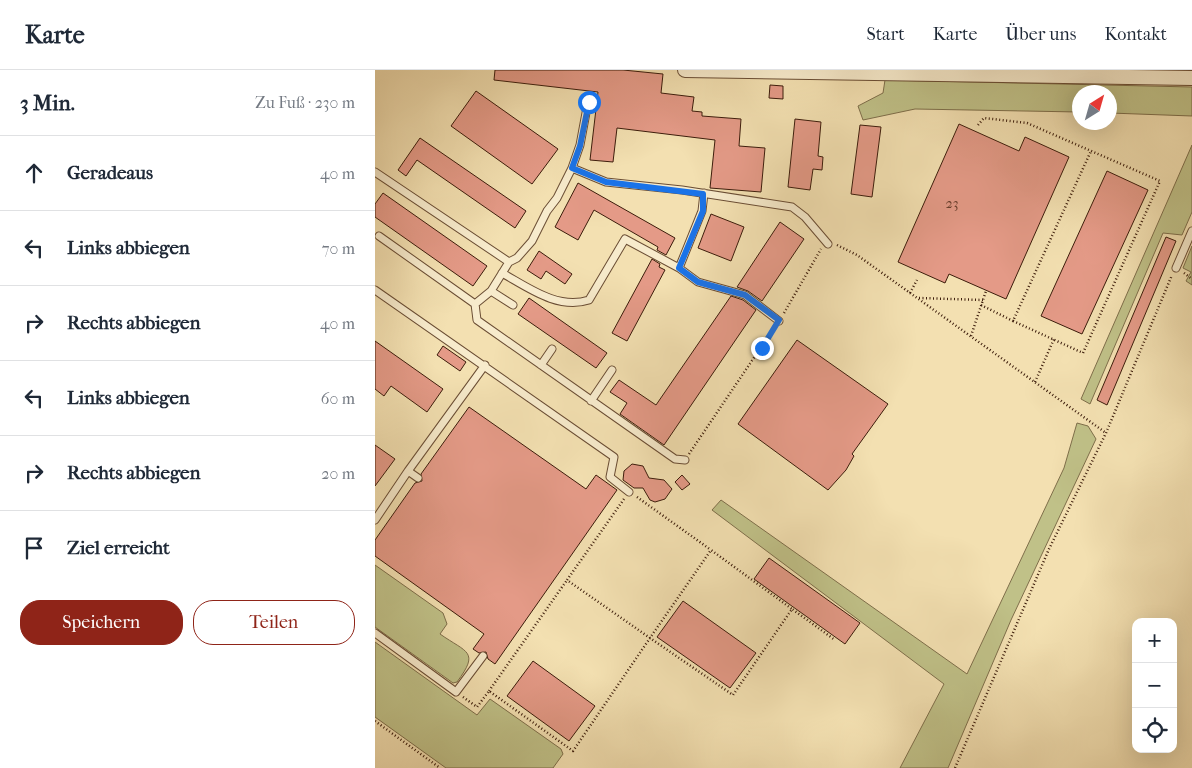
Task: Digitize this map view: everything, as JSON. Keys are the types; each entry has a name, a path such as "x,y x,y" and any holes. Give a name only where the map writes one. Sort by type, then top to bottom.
{"street":[{"path":"685,70 1130,73 1192,78"}],"lane":[{"path":"475,304 491,291 509,262 517,258 532,241 547,210 557,198 572,168 580,146 589,102"},
{"path":"572,168 606,182 792,207 805,217 828,244"},
{"path":"375,172 509,262"},
{"path":"679,268 703,211 703,194"},
{"path":"1176,268 1192,231"},
{"path":"379,236 475,304 477,320 675,459 685,460"},
{"path":"502,273 542,295 562,302 577,304 589,300 625,239 679,268 698,282 745,295 779,320"},
{"path":"375,290 485,365 614,457 610,476 629,492"},
{"path":"491,291 513,304"},
{"path":"541,365 552,349"},
{"path":"375,520 485,365"},
{"path":"591,400 612,370"},
{"path":"408,471 418,478"},
{"path":"375,633 456,692 483,656"}],"path":[{"path":"978,125 984,118 1027,123 1160,181 1083,353 981,305"},
{"path":"1013,321 1091,151"},
{"path":"685,460 795,296 818,251 828,244 839,245 857,255 1106,433"},
{"path":"955,768 1049,549 1106,433 1176,268"},
{"path":"910,293 917,280"},
{"path":"971,336 986,290"},
{"path":"917,298 983,300"},
{"path":"1035,382 1054,340"},
{"path":"456,692 477,707 629,492 835,640"},
{"path":"489,691 573,751 711,550"},
{"path":"567,580 733,695 792,609"},
{"path":"375,721 441,768"}],"green space":[{"path":"885,80 1104,85 1072,85 1072,112 915,109 863,120 858,106 883,93"},
{"path":"1117,85 1192,87 1192,116 1117,113"},
{"path":"1192,145 1192,212 1182,235 1163,233 1090,404 1081,399"},
{"path":"1192,246 1192,285 1186,281 1191,272 1183,268"},
{"path":"1077,423 1088,426 1096,439 1011,620 948,768 900,768 944,684 712,510 721,500 967,674 1064,468"},
{"path":"375,565 443,613 447,624 440,634 463,649 469,658 464,672 457,682 453,683 375,627"},
{"path":"375,642 477,715 490,699 561,749 563,754 553,768 446,768 375,717"}],"building":[{"path":"495,70 623,70 663,74 661,93 694,97 692,111 702,112 702,116 741,119 739,146 765,148 761,192 710,188 715,140 617,128 613,162 590,160 598,92 494,80"},
{"path":"770,85 783,86 783,99 769,98"},
{"path":"476,91 558,149 532,184 451,126"},
{"path":"795,119 821,122 818,156 823,157 822,170 813,169 810,190 788,187"},
{"path":"959,124 1019,151 1025,137 1069,157 1006,299 949,274 945,283 898,262"},
{"path":"860,125 881,127 872,197 851,194"},
{"path":"420,138 526,211 515,228 417,160 406,176 398,170"},
{"path":"1107,171 1148,190 1082,334 1041,316"},
{"path":"578,183 675,238 666,255 657,250 658,247 594,210 578,240 555,227"},
{"path":"383,193 487,266 473,286 375,217 375,204"},
{"path":"711,214 744,227 731,261 698,248"},
{"path":"780,222 804,239 762,301 748,291 737,287"},
{"path":"1166,237 1176,241 1107,405 1097,400"},
{"path":"539,251 572,274 565,284 546,271 541,279 527,270"},
{"path":"652,259 660,264 659,267 665,270 627,341 612,333"},
{"path":"731,296 743,300 756,310 664,445 620,414 627,403 610,392 619,380 656,405"},
{"path":"529,298 607,353 596,368 518,314"},
{"path":"797,340 888,404 852,454 854,456 846,470 828,490 738,424"},
{"path":"375,341 443,389 427,412 391,386 384,396 375,389"},
{"path":"443,346 466,362 460,371 437,355"},
{"path":"469,407 586,489 596,475 617,490 495,664 488,659 486,652 479,653 473,649 484,634 375,556 375,540 415,483 422,481 421,474"},
{"path":"375,445 395,459 375,486"},
{"path":"632,464 643,466 649,478 664,480 672,489 665,499 655,502 650,500 643,488 634,488 623,480 624,471"},
{"path":"682,475 690,484 682,490 675,482"},
{"path":"769,558 860,623 845,644 754,579"},
{"path":"683,601 756,653 730,688 657,637"},
{"path":"533,661 595,706 569,741 507,696"}],"route":[{"path":"589,102 580,146 572,168 606,182 703,194 703,211 690,246 679,268 698,282 745,295 779,320 762,348"}]}
